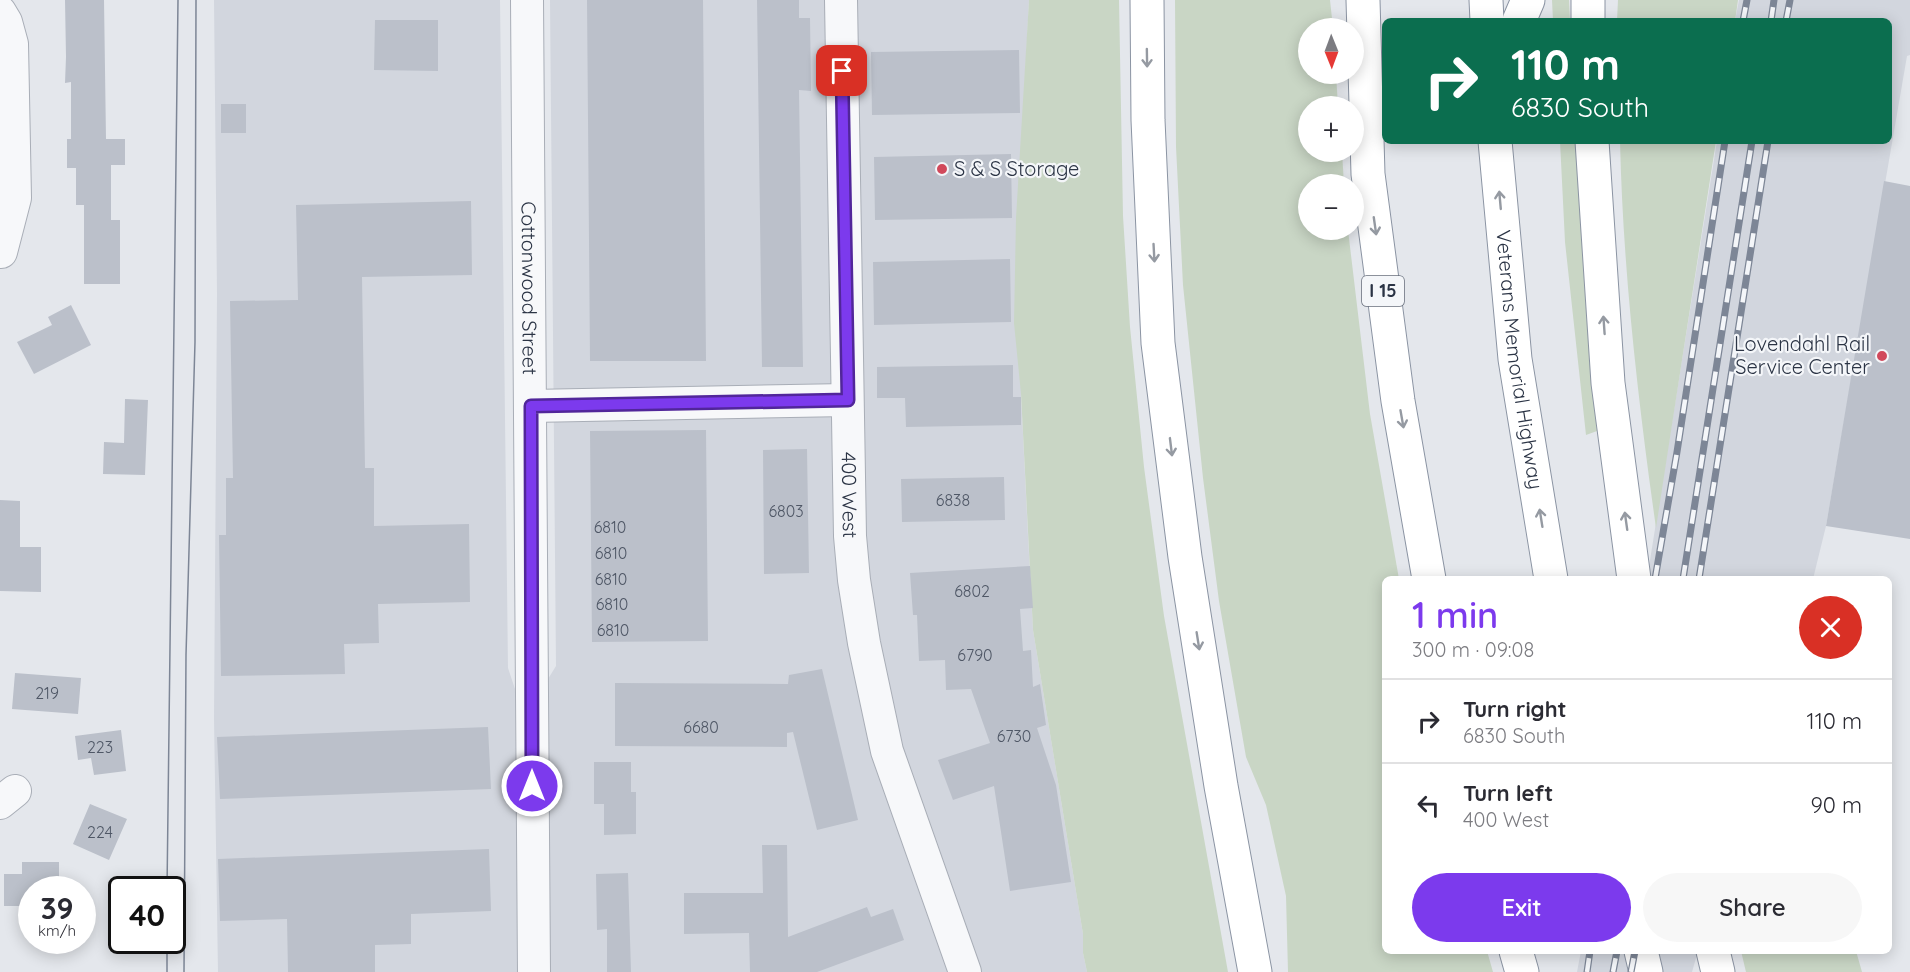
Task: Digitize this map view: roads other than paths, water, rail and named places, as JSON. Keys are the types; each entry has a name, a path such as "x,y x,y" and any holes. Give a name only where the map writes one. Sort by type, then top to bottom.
{"highway":[{"path":"1147,0 1148,120 1158,342 1185,557 1221,786 1255,972"},
{"path":"1356,0 1368,174"},
{"name":"I 15","path":"1363,0 1368,174 1398,401 1428,576"},
{"path":"1486,0 1487,18"},
{"path":"1520,18 1528,0"},
{"path":"1588,0 1588,18"},
{"name":"Veterans Memorial Highway","path":"1495,144 1515,359 1551,576"},
{"path":"1592,144 1608,383 1634,576"},
{"path":"1517,954 1522,972"},
{"path":"1642,954 1646,972"},
{"path":"1714,954 1718,972"}],"street":[{"name":"Cottonwood Street","path":"527,0 534,972"},
{"name":"400 West","path":"841,0 850,536 854,580 864,643 887,751 965,972"},
{"path":"0,12 6,22 12,44 15,198 1,252"},
{"path":"531,406 848,400"}],"tram line":[{"path":"167,876 178,0"},
{"path":"184,972 186,655 195,342 196,0"},
{"path":"167,954 167,972"}],"railway":[{"path":"1744,18 1747,0"},
{"path":"1771,18 1774,0"},
{"path":"1787,18 1790,0"},
{"path":"1656,576 1725,144"},
{"path":"1683,576 1752,144"},
{"path":"1699,576 1768,144"},
{"path":"1587,972 1590,954"},
{"path":"1613,972 1616,954"},
{"path":"1631,972 1634,954"}],"place":[{"name":"S & S Storage","path":"942,169"},
{"name":"Lovendahl Rail Service Center","path":"1882,356"}]}
